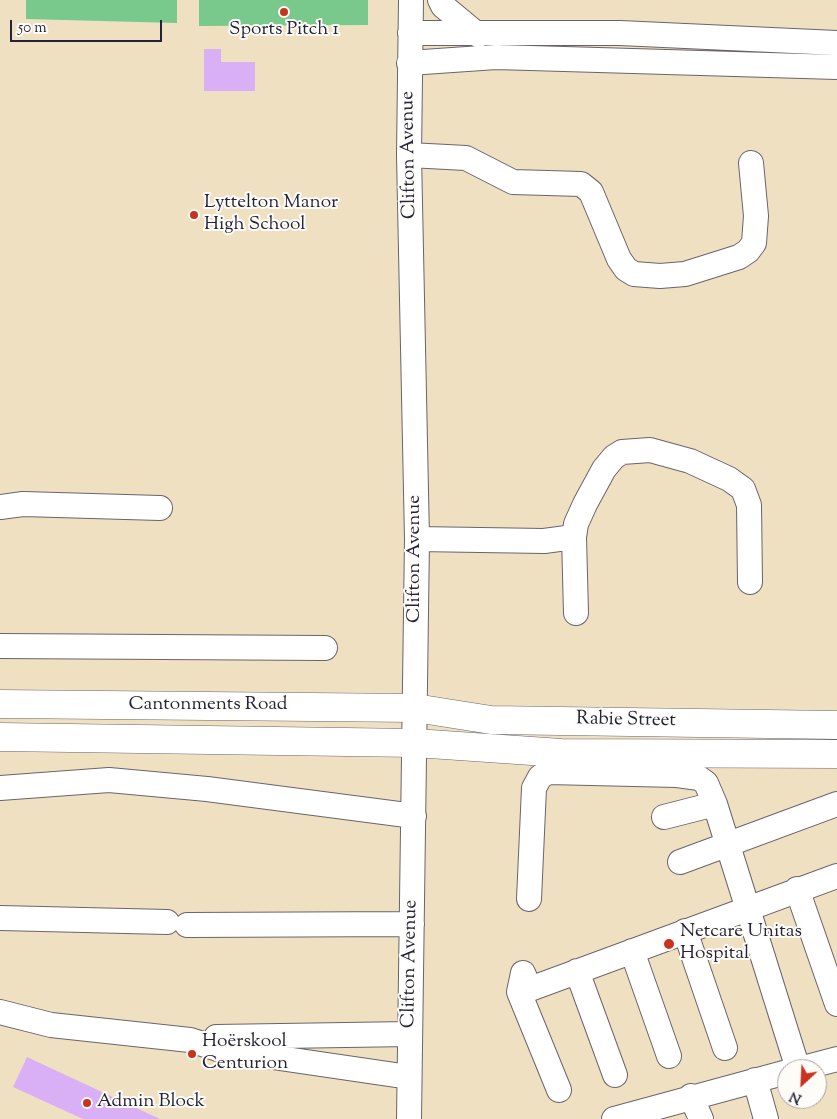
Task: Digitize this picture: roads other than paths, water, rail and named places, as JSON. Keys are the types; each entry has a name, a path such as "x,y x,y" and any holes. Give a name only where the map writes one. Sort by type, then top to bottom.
{"main road":[{"name":"Cantonments Road","path":"0,704 415,708"},
{"name":"Rabie Street","path":"415,708 491,720 837,726"},
{"name":"Cantonments Road","path":"0,737 414,743"},
{"name":"Rabie Street","path":"414,743 561,753 837,754"}],"street":[{"name":"Clifton Avenue","path":"409,1119 417,539 409,155 409,63 412,0"},
{"path":"440,0 443,6 478,35"},
{"path":"410,33 478,35 620,33 837,42"},
{"path":"620,33 622,61"},
{"path":"409,63 496,57 837,67"},
{"path":"409,155 466,158 513,182 581,184 591,192 619,259 626,269 634,274 660,276 685,274 739,257 748,251 754,243 756,216 751,163"},
{"path":"576,613 574,537 576,524 604,469 614,457 630,451 650,450 670,454 733,482 746,494 749,505 750,582"},
{"path":"0,507 23,504 160,508"},
{"path":"417,539 544,541 574,537"},
{"path":"0,646 325,648"},
{"path":"528,899 532,806 534,788 540,776 548,772 596,772 699,778 706,783 715,804 795,1059"},
{"path":"0,788 109,780 207,789 414,816"},
{"path":"664,817 715,804"},
{"path":"680,862 837,804"},
{"path":"559,1090 519,992 522,973 530,989 748,907 837,876"},
{"path":"797,889 837,1004"},
{"path":"0,918 177,924 412,924"},
{"path":"685,931 725,1048"},
{"path":"632,951 669,1056"},
{"path":"577,971 615,1075"},
{"path":"0,1012 51,1025 190,1040 218,1049 409,1078"},
{"path":"190,1040 205,1037 410,1034"},
{"path":"614,1119 691,1096 777,1074"},
{"path":"755,1080 766,1119"},
{"path":"691,1096 702,1119"}],"place":[{"name":"Sports Pitch 1","path":"284,12"},
{"name":"Lyttelton Manor High School","path":"194,215"},
{"name":"Netcare Unitas Hospital","path":"669,944"},
{"name":"Hoërskool Centurion","path":"192,1054"},
{"name":"Admin Block","path":"87,1103"}]}
